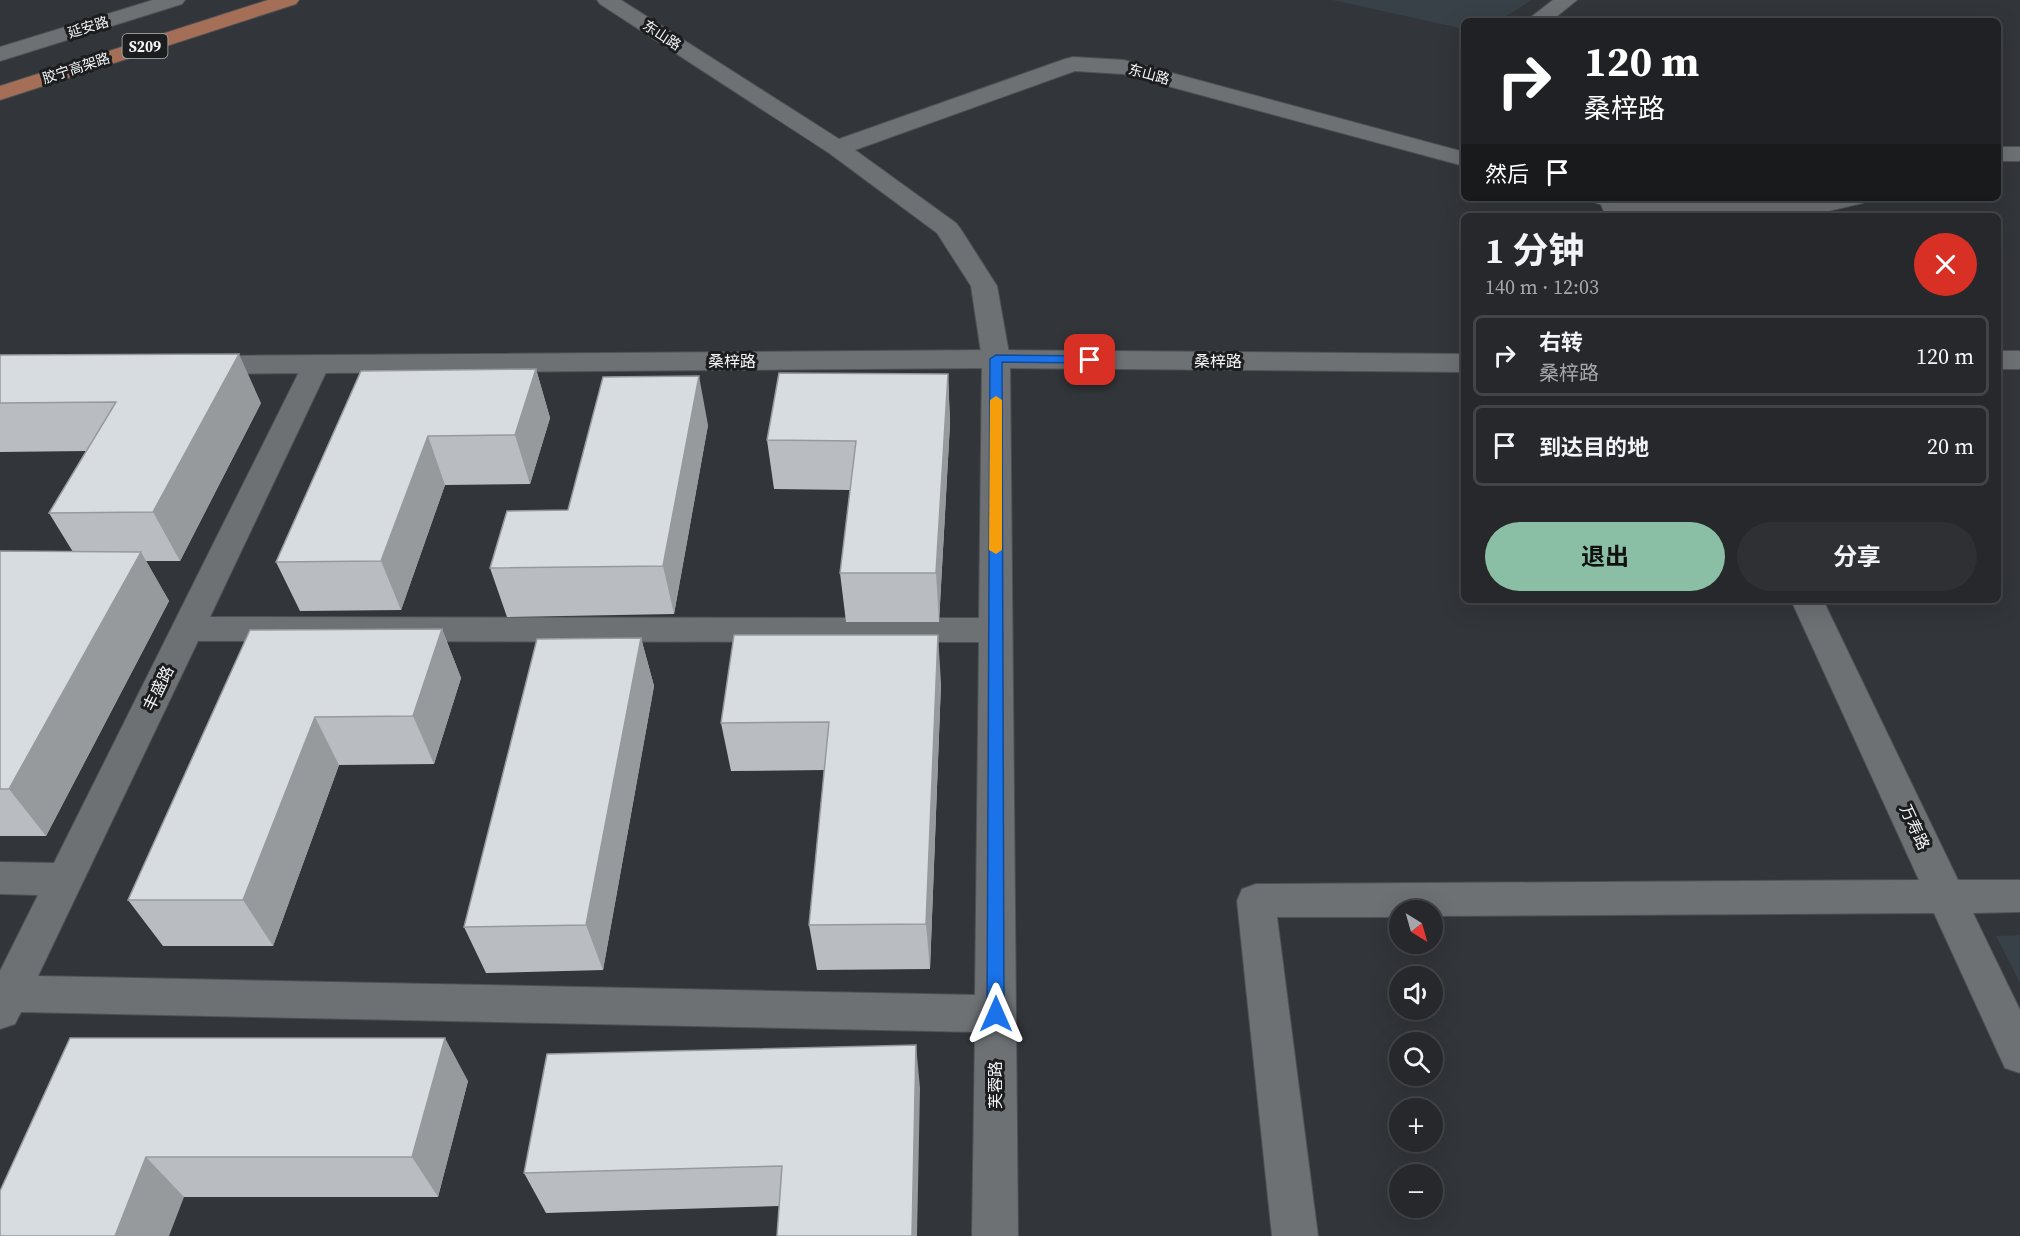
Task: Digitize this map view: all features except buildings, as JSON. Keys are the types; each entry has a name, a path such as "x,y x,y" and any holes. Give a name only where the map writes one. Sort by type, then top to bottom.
{"highway":[{"name":"胶宁高架路","path":"0,74 233,0"},
{"name":"胶宁高架路","path":"0,93 289,0"}],"street":[{"name":"延安路","path":"0,54 175,0"},
{"name":"东山路","path":"607,0 837,148 947,228 984,286 996,359"},
{"path":"1541,18 1567,0"},
{"name":"东山路","path":"837,148 1073,64 1124,67 1461,158"},
{"path":"2001,154 2020,154"},
{"path":"1611,203 1642,208 1665,208 1820,206 1841,201"},
{"name":"桑梓路","path":"175,365 996,359 1461,363"},
{"name":"芙蓉路","path":"995,1236 996,359"},
{"path":"2001,360 2020,360"},
{"name":"丰盛路","path":"4,1003 316,364"},
{"name":"万寿路","path":"1808,603 2020,1054"},
{"path":"187,629 996,630"},
{"path":"0,878 65,879"},
{"path":"1295,1236 1256,901 2020,896"},
{"path":"4,1003 996,1014"}],"shaded area":[{"path":"1332,0 1532,0 1503,18 1461,18 1461,28"},
{"path":"2020,935 2020,983 1996,936"}],"slow traffic":[{"path":"996,400 996,550"}],"route":[{"path":"996,1014 996,359 1090,360"}]}
